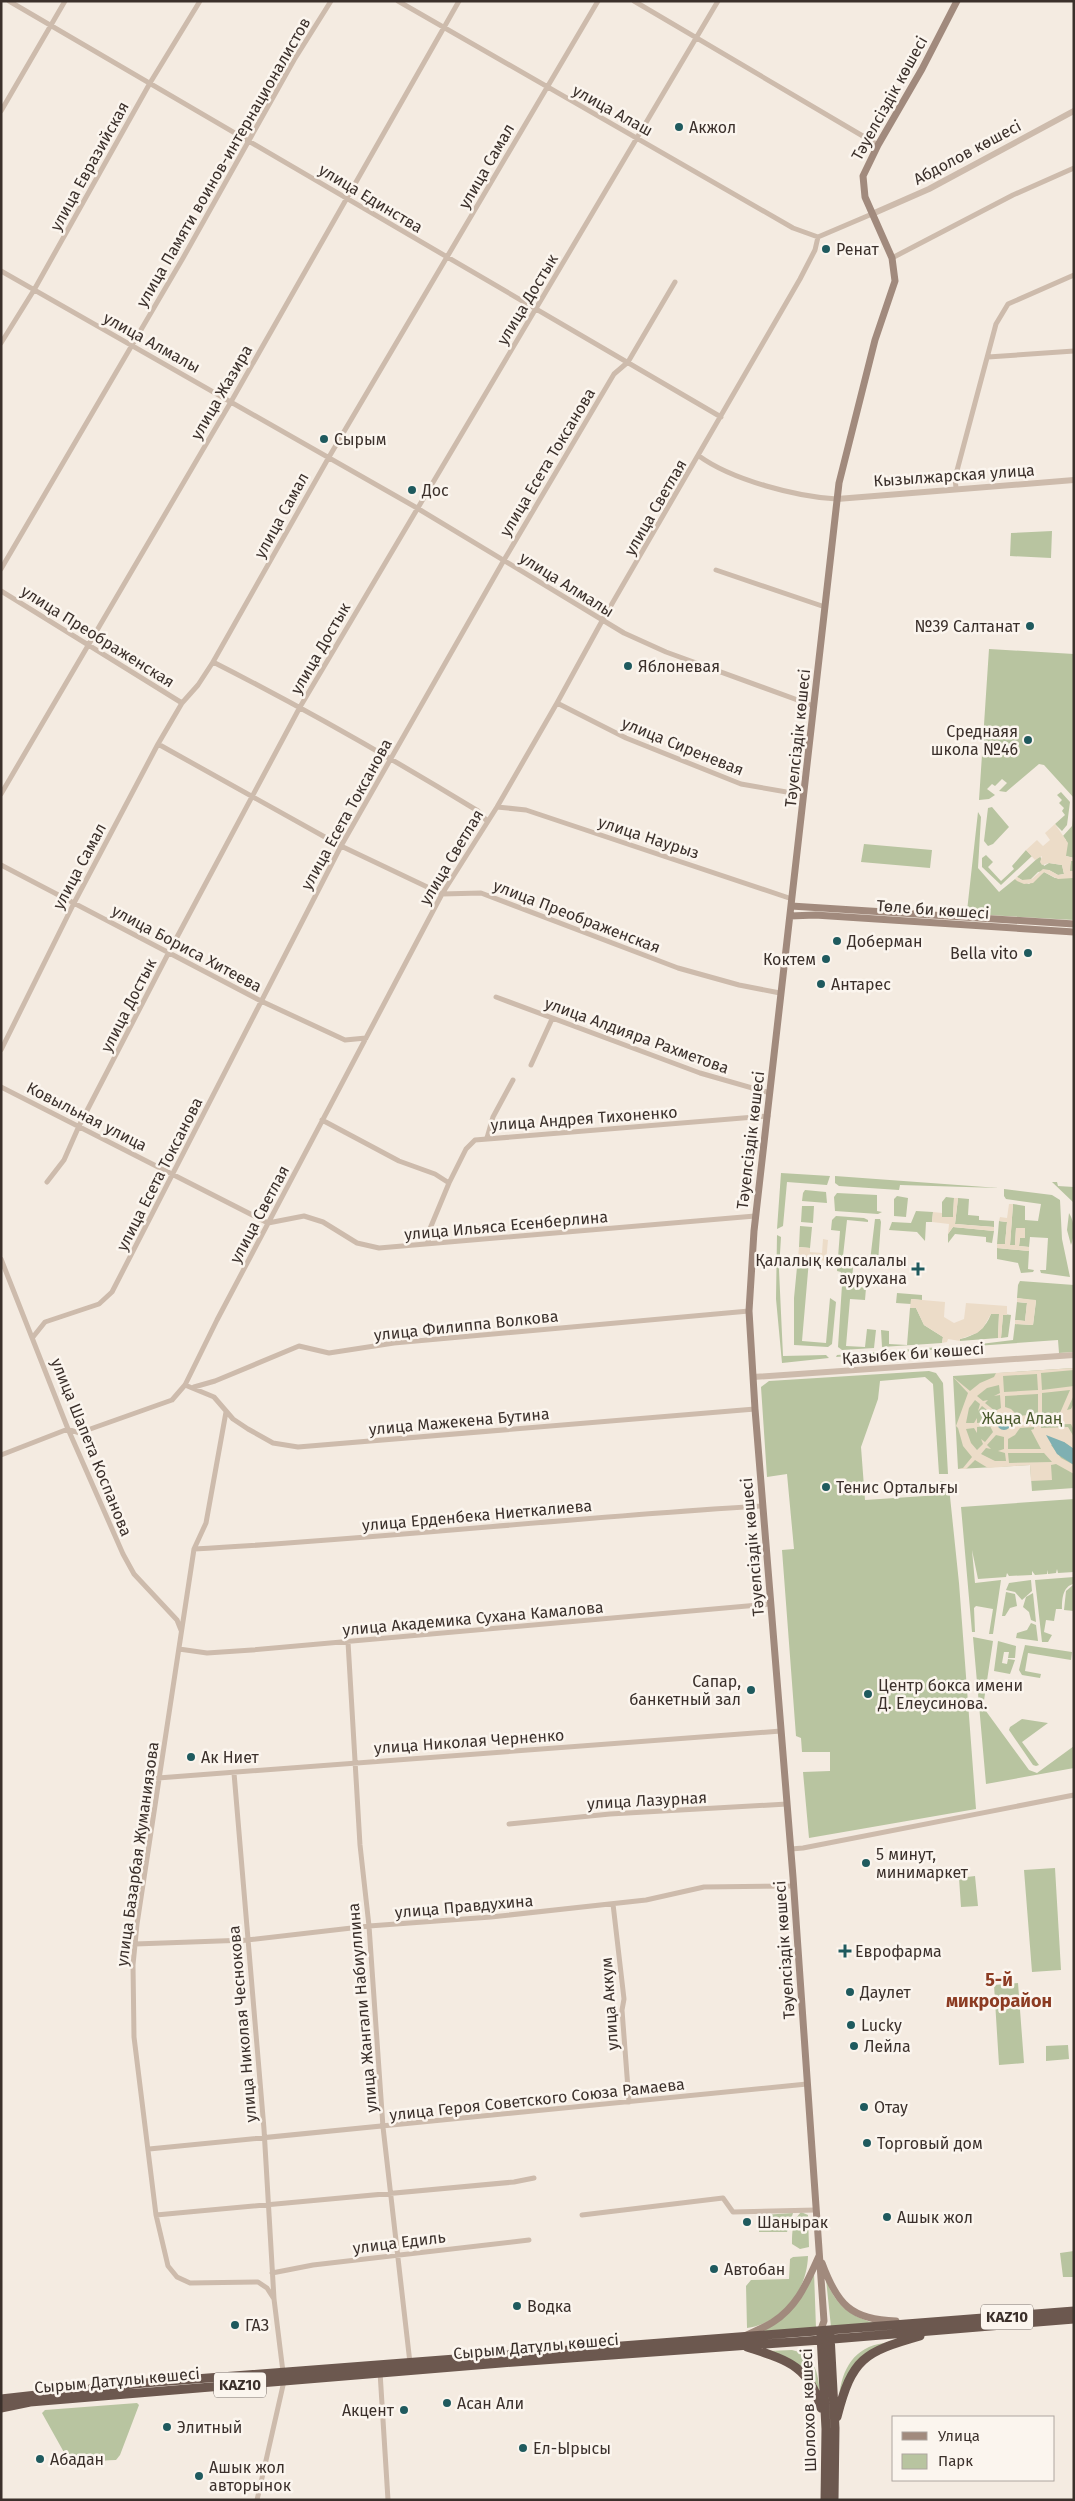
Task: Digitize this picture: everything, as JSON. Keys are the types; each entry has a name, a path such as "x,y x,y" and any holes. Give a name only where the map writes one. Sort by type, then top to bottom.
{"highway":[{"name":"Сырым Датұлы көшесі","path":"1029,2319 1074,2311"},
{"name":"Сырым Датұлы көшесі","path":"1,2399 144,2383 380,2369 1029,2319 1074,2319"},
{"path":"830,2428 846,2387 858,2364 881,2347 940,2326"},
{"name":"Шолохов көшесі","path":"825,2336 834,2497"},
{"path":"743,2341 786,2360 801,2370 813,2384 830,2428"},
{"name":"Сырым Датұлы көшесі","path":"1,2408 30,2402 283,2376"},
{"name":"Шолохов көшесі","path":"825,2500 830,2428"}],"main road":[{"name":"Тәуелсіздік көшесі","path":"825,2336 794,1886 762,1506 749,1311 755,1216 768,1116 780,993 792,903 837,499 843,464 875,340 893,292 895,271 892,258 865,197 863,176 957,1"},
{"name":"Төле би көшесі","path":"792,903 1074,924"},
{"name":"Төле би көшесі","path":"790,916 815,915 1074,932"},
{"path":"819,2256 837,2296 853,2312 878,2321 940,2326"},
{"path":"743,2341 771,2324 790,2308 802,2293 819,2256"}],"street":[{"name":"улица Единства","path":"9,1 721,417"},
{"path":"1,111 65,1"},
{"name":"улица Евразийская","path":"1,343 34,290 150,82 200,1"},
{"name":"улица Памяти воинов-интернационалистов","path":"1,569 130,344 188,250 248,139 331,1"},
{"name":"улица Алаш","path":"398,1 794,228 818,238"},
{"name":"улица Жазира","path":"1,794 88,642 232,400 459,1"},
{"name":"улица Самал","path":"1,1050 74,903 158,744 182,702 198,685 213,662 329,456 598,1"},
{"path":"634,1 878,145"},
{"name":"улица Достык","path":"47,1182 64,1160 79,1126 169,952 300,707 535,309 698,38 718,1"},
{"name":"Абдолов көшесі","path":"872,214 929,189 1074,111"},
{"path":"892,258 1012,195 1074,168"},
{"path":"818,238 872,214"},
{"name":"улица Светлая","path":"68,1429 80,1433 172,1400 185,1385 268,1223 442,894 497,807 602,621 699,456 800,279 815,250 818,238"},
{"name":"улица Алмалы","path":"1,272 329,456 418,508 602,621 666,652 814,706"},
{"path":"956,488 955,478 996,324 1008,304 1074,275"},
{"name":"улица Есета Токсанова","path":"33,1337 45,1322 99,1304 112,1292 341,846 390,758 614,374 628,362 675,282"},
{"path":"988,357 1074,351"},
{"path":"699,456 710,464 768,486 812,498 837,499"},
{"name":"Кызылжарская улица","path":"837,499 1074,480"},
{"path":"716,570 825,607"},
{"name":"улица Преображенская","path":"1,591 88,642 182,702"},
{"path":"213,662 300,707 390,758 478,811 487,821"},
{"name":"улица Сиреневая","path":"557,703 626,738 741,784 804,795"},
{"name":"улица Преображенская","path":"158,744 341,846 442,894 481,893 678,968 739,986 780,993"},
{"name":"улица Наурыз","path":"497,807 526,810 792,903"},
{"name":"улица Бориса Хитеева","path":"1,864 261,1001 345,1040 366,1038"},
{"name":"улица Алдияра Рахметова","path":"496,997 700,1073 770,1093"},
{"path":"532,1065 552,1019"},
{"path":"487,1138 494,1117 513,1080"},
{"name":"Ковыльная улица","path":"1,1087 268,1223"},
{"name":"улица Андрея Тихоненко","path":"428,1243 429,1232 449,1183 466,1148 475,1140 768,1116"},
{"path":"322,1120 399,1161 435,1174 449,1183"},
{"name":"улица Ильяса Есенберлина","path":"268,1223 304,1216 323,1222 357,1243 379,1248 687,1224 755,1216"},
{"name":"улица Шапета Коспанова","path":"1,1259 68,1429 123,1554 134,1574 177,1620 181,1630"},
{"name":"улица Филиппа Волкова","path":"194,1387 215,1381 299,1346 329,1352 394,1343 749,1311"},
{"name":"Қазыбек би көшесі","path":"753,1377 1074,1355"},
{"name":"улица Мажекена Бутина","path":"185,1385 194,1387 214,1397 239,1424 273,1442 298,1447 755,1409"},
{"path":"181,1630 194,1548 206,1523 226,1412"},
{"path":"1,1455 68,1429"},
{"name":"улица Ерденбека Ниеткалиева","path":"194,1548 307,1543 648,1513 762,1506"},
{"name":"улица Академика Сухана Камалова","path":"179,1648 207,1653 770,1604"},
{"name":"улица Базарбая Жуманиязова","path":"181,1630 158,1778 133,1965 134,2037 156,2214 165,2259 177,2277 190,2283 252,2281 267,2288 274,2299"},
{"name":"улица Жангали Набиуллина","path":"348,1642 360,1845 369,1926 383,2127 399,2254 410,2366"},
{"name":"улица Николая Черненко","path":"158,1778 781,1731"},
{"name":"улица Николая Чеснокова","path":"234,1773 274,2299 283,2376 257,2500"},
{"path":"791,1849 1074,1795"},
{"name":"улица Лазурная","path":"509,1824 610,1814 787,1804"},
{"name":"улица Правдухина","path":"135,1944 247,1940 369,1926 491,1917 646,1900 704,1887 794,1886"},
{"name":"улица Аккум","path":"613,1904 624,1999 622,2010 629,2102"},
{"name":"улица Героя Советского Союза Рамаева","path":"149,2149 807,2084"},
{"path":"156,2214 514,2182 534,2178"},
{"path":"582,2215 723,2198 733,2212 816,2210"},
{"name":"улица Едиль","path":"272,2273 313,2265 529,2240"},
{"path":"380,2369 388,2500"}],"green space":[{"path":"1052,531 1051,558 1010,556 1011,533"},
{"path":"989,649 1074,654 1074,798 1044,765 1039,764 1006,792 999,791 1007,783 1002,779 995,786 992,784 987,789 995,795 989,799 979,800"},
{"path":"1061,792 1070,802 1067,825 1062,831 1055,824 1065,815 1062,811 1064,808 1059,803 1062,800 1057,795"},
{"path":"992,807 1009,827 993,844 988,846 984,841 988,808"},
{"path":"1074,809 1074,858 1066,856 1066,840 1063,836 1072,826"},
{"path":"978,812 981,817 978,868 999,892 1015,879 1029,884 1044,872 1055,878 1067,877 1071,861 1074,861 1074,920 970,914 967,911"},
{"path":"864,844 932,850 930,868 861,862"},
{"path":"1026,850 1032,856 1001,885 982,867 982,858 986,855 993,862 988,867 1001,881 1014,869 1012,866"},
{"path":"1040,856 1044,866 1049,863 1062,865 1064,874 1058,875 1049,870 1038,872 1030,880 1022,880 1017,877"},
{"path":"781,1173 830,1176 827,1185 787,1182 783,1226 777,1229"},
{"path":"835,1176 999,1188 900,1185 899,1190 839,1186 835,1183"},
{"path":"1052,1182 1057,1182 1058,1186 1074,1187 1074,1203"},
{"path":"1004,1189 1052,1195 1060,1200 1062,1239 1070,1277 1041,1273 1040,1270 1046,1270 1048,1238 1030,1237 1029,1247 1019,1246 1020,1238 1025,1228 1016,1228 1015,1245 1010,1245 1013,1204 1025,1206 1025,1220 1038,1221 1041,1204 1006,1199"},
{"path":"805,1190 826,1192 827,1203 802,1201"},
{"path":"837,1193 877,1195 877,1211 882,1212 878,1214 835,1211 834,1197"},
{"path":"897,1196 908,1198 906,1217 894,1216 894,1199"},
{"path":"946,1197 954,1198 953,1218 942,1217 942,1202"},
{"path":"958,1198 969,1199 968,1215 979,1216 979,1220 994,1221 994,1227 955,1224"},
{"path":"802,1206 814,1206 813,1223 801,1222"},
{"path":"916,1211 933,1212 932,1222 926,1222 925,1241 917,1232 889,1230 892,1222 911,1223"},
{"path":"1069,1213 1074,1229 1071,1245 1067,1230"},
{"path":"836,1216 868,1220 868,1222 847,1220 842,1265 853,1267 852,1281 840,1280 841,1272 837,1271 840,1231 831,1230 832,1220"},
{"path":"875,1219 880,1219 881,1222 878,1262 874,1266 870,1261"},
{"path":"999,1221 1007,1222 1005,1244 997,1244"},
{"path":"800,1226 812,1227 810,1248 799,1247"},
{"path":"953,1227 994,1231 992,1243 986,1242 986,1237 955,1234 948,1243 948,1234"},
{"path":"777,1235 781,1237 779,1270 783,1356 826,1355 829,1358 782,1363 776,1299"},
{"path":"997,1248 1029,1251 1028,1269 1034,1270 1033,1272 1021,1273 1018,1263 997,1259"},
{"path":"798,1257 809,1260 802,1341 826,1343 830,1298 836,1302 832,1344 828,1347 794,1345 794,1298"},
{"path":"1020,1281 1074,1285 1074,1352 1059,1353 1058,1340 948,1348 1013,1340 1015,1324 1033,1325 1036,1301 1017,1298"},
{"path":"842,1285 866,1288 865,1300 850,1299 846,1346 865,1347 867,1329 876,1330 874,1348 842,1350 838,1347"},
{"path":"897,1293 922,1295 922,1300 911,1299 911,1304 896,1303"},
{"path":"1017,1302 1027,1303 1025,1321 1015,1320"},
{"path":"910,1308 916,1308 924,1325 943,1337 942,1343 882,1347 881,1330 889,1331 889,1344 907,1345"},
{"path":"991,1314 999,1314 998,1338 960,1341 960,1339 979,1331"},
{"path":"1003,1314 1011,1315 1008,1337 1001,1338"},
{"path":"940,1347 942,1349 836,1357 837,1355"},
{"name":"Жаңа Алаң","path":"1074,1368 1074,1488 1032,1491 1030,1465 958,1469 953,1376"},
{"path":"929,1371 936,1373 943,1383 948,1474 939,1474 933,1384 925,1377 880,1381 878,1399 861,1447 865,1500 940,1495 940,1481 945,1482 949,1487 959,1583 976,1809 809,1838 803,1772 830,1771 830,1752 802,1752 801,1738 796,1736 782,1550 794,1549 787,1474 767,1477 761,1387 769,1381"},
{"path":"1074,1499 1074,1572 1058,1573 1057,1569 1056,1573 1048,1574 1047,1570 1047,1574 1035,1575 1032,1571 1032,1575 1009,1576 1007,1573 1006,1577 978,1579 972,1550 975,1583 1001,1580 993,1634 989,1634 993,1609 976,1606 974,1608 975,1632 972,1632 961,1507"},
{"path":"1074,1577 1074,1584 1070,1585 1065,1591 1062,1609 1056,1609 1054,1621 1046,1620 1044,1632 1052,1635 1048,1642 1042,1642 1035,1580"},
{"path":"1031,1580 1032,1591 1022,1600 1015,1592 1006,1590 1009,1583"},
{"path":"1073,1585 1074,1611 1064,1610 1066,1591"},
{"path":"1006,1592 1015,1594 1017,1606 1010,1608 1005,1616 1002,1616"},
{"path":"1033,1593 1036,1622 1031,1620 1029,1612 1023,1607 1026,1597"},
{"path":"1031,1623 1036,1625 1038,1641 1016,1638 1017,1633 1027,1630"},
{"path":"973,1637 993,1641 983,1707 1029,1770 1037,1773 1074,1746 1074,1768 986,1784"},
{"path":"998,1641 1016,1646 1015,1658 1008,1658 1009,1652 1004,1652 1002,1663 1007,1664 1008,1659 1015,1660 1010,1674 994,1671"},
{"path":"1025,1645 1072,1652 1071,1660 1028,1653 1025,1671 1041,1674 1040,1678 1022,1675 1019,1670"},
{"path":"1022,1719 1048,1723 1022,1742 1039,1765 1036,1766 1033,1765 1009,1730 1010,1727"},
{"path":"1055,1868 1061,1970 1032,1972 1024,1870"},
{"path":"975,1876 978,1906 961,1907 959,1878"},
{"path":"1018,1983 1024,2063 999,2065 994,1985"},
{"path":"1068,2045 1069,2059 1046,2061 1046,2046"},
{"path":"801,2212 808,2215 809,2247 800,2249 792,2244 792,2231 794,2223"},
{"path":"793,2213 787,2232 759,2232 760,2215"},
{"path":"1074,2251 1074,2277 1063,2277 1060,2253"},
{"path":"808,2256 807,2269 803,2281 790,2303 771,2320 747,2328 746,2286 751,2280 789,2279 790,2259"},
{"path":"814,2272 816,2328 757,2332 777,2322 792,2309 804,2292"},
{"path":"826,2279 829,2288 844,2308 858,2317 875,2323 831,2327"},
{"path":"884,2343 875,2348 839,2397 843,2377 851,2361 865,2349"},
{"path":"792,2350 807,2357 812,2362 819,2382 820,2398 818,2389 768,2351"},
{"path":"137,2403 139,2405 120,2455 116,2460 84,2461 66,2456 42,2413 45,2410"}],"shaded area":[{"path":"1055,824 1068,843 1066,856 1074,858 1074,861 1071,861 1070,871 1074,871 1073,878 1058,879 1044,872 1033,883 1024,884 1017,881 1015,879 1017,877 1022,880 1032,879 1043,869 1058,875 1064,874 1062,865 1049,863 1042,865 1040,862 1042,856 1035,860 1026,850 1037,840 1043,846 1050,840 1045,833"},
{"path":"954,1198 958,1198 955,1224 994,1227 994,1231 953,1227 948,1234 949,1224 932,1222 933,1212 942,1213 942,1217 953,1217"},
{"path":"1009,1204 1013,1204 1010,1245 1015,1245 1016,1228 1025,1228 1025,1238 1020,1238 1019,1246 1029,1247 1029,1251 997,1248 997,1244 1005,1244 1007,1222 999,1221 1000,1217 1007,1218"},
{"path":"823,1239 828,1240 826,1261 798,1257 799,1247 810,1248 810,1252 822,1253"},
{"path":"1017,1298 1036,1300 1033,1325 1015,1324 1015,1320 1025,1321 1027,1303 1017,1302"},
{"path":"911,1299 945,1302 944,1317 954,1323 964,1319 966,1303 1007,1306 1007,1315 1003,1315 1001,1338 998,1338 999,1314 991,1314 983,1328 977,1333 960,1339 960,1341 948,1339 947,1342 942,1343 943,1337 924,1325 916,1308 910,1308"},
{"path":"1074,1368 1074,1370 1041,1373 1042,1390 1074,1386 1074,1395 1067,1410 1071,1409 1074,1403 1074,1430 1071,1424 1041,1425 1041,1428 1068,1427 1074,1437 1074,1449 1064,1442 1051,1445 1061,1458 1074,1465 1074,1474 1056,1464 1051,1465 1052,1480 1031,1481 1030,1465 988,1468 975,1460 966,1469 958,1469 963,1468 972,1457 963,1446 956,1426 968,1393 953,1377 970,1391 980,1383 994,1377 996,1373","holes":["1037,1374 1038,1390 1004,1392 1003,1376","999,1385 1000,1393 994,1396 1000,1395 1001,1408 995,1411 985,1403 988,1400 983,1401 977,1396 987,1388","1070,1390 1060,1413 1042,1414 1042,1393","1038,1394 1038,1414 1018,1416 1011,1409 1005,1407 1005,1396","975,1400 980,1404 978,1411 982,1406 992,1414 989,1422 977,1423 977,1418 974,1423 966,1423 969,1408","990,1426 993,1432 985,1442 981,1439 983,1444 977,1450 971,1443 966,1429 974,1428 977,1433 977,1427","1034,1427 1031,1430 1041,1449 1008,1449 1008,1439 1015,1435 1020,1428","996,1435 1004,1437 1004,1449 998,1451 1005,1453 1006,1461 995,1461 981,1454 986,1448 991,1449 987,1445","1008,1453 1044,1453 1052,1462 1009,1463"]}],"water":[{"path":"1001,1416 1007,1416 1011,1423 1007,1430 1001,1430 997,1426 997,1420"},
{"path":"1046,1435 1064,1442 1074,1449 1074,1465 1057,1454"}],"place":[{"name":"Акжол","path":"679,127"},
{"name":"Ренат","path":"826,249"},
{"name":"Сырым","path":"324,439"},
{"name":"Дос","path":"412,490"},
{"name":"№39 Салтанат","path":"1030,626"},
{"name":"Яблоневая","path":"628,666"},
{"name":"Среднаяя школа №46","path":"1028,740"},
{"name":"Доберман","path":"837,941"},
{"name":"Bella vito","path":"1028,953"},
{"name":"Коктем","path":"826,959"},
{"name":"Антарес","path":"821,984"},
{"name":"Қалалық көпсалалы аурухана","path":"918,1269"},
{"name":"Тенис Орталығы","path":"826,1487"},
{"name":"Сапар, банкетный зал","path":"751,1690"},
{"name":"Центр бокса имени Д. Елеусинова.","path":"868,1694"},
{"name":"Ак Ниет","path":"191,1757"},
{"name":"5 минут, минимаркет","path":"866,1863"},
{"name":"Еврофарма","path":"845,1951"},
{"name":"Даулет","path":"850,1992"},
{"name":"Lucky","path":"851,2025"},
{"name":"Лейла","path":"854,2046"},
{"name":"Отау","path":"864,2107"},
{"name":"Торговый дом","path":"867,2143"},
{"name":"Ашык жол","path":"887,2217"},
{"name":"Шанырак","path":"747,2222"},
{"name":"Автобан","path":"714,2269"},
{"name":"Водка","path":"517,2306"},
{"name":"ГАЗ","path":"235,2325"},
{"name":"Асан Али","path":"447,2403"},
{"name":"Акцент","path":"404,2410"},
{"name":"Элитный","path":"167,2427"},
{"name":"Ел-Ырысы","path":"523,2448"},
{"name":"Абадан","path":"40,2459"},
{"name":"Ашык жол авторынок","path":"199,2476"}],"district":[{"name":"5-й микрорайон","path":"999,1990"}]}
